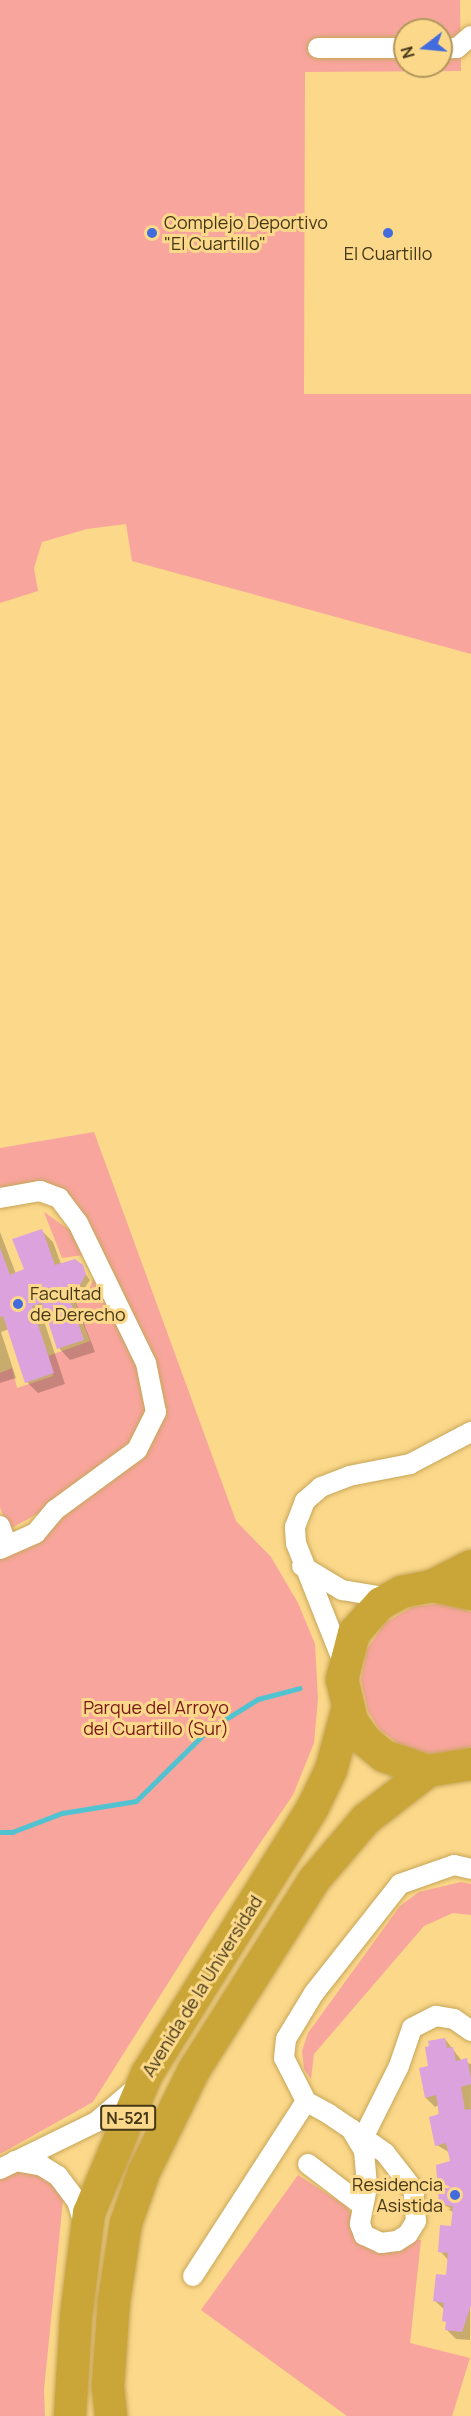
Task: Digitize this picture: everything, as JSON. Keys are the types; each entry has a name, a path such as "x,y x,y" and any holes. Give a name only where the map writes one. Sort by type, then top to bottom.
{"highway":[{"name":"N-521","path":"471,1566 432,1586 390,1598 359,1625 343,1662 348,1711 374,1749 394,1762 428,1771 471,1764"},
{"name":"N-521","path":"432,1586 471,1594"},
{"name":"Avenida de la Universidad","path":"70,2416 75,2328 89,2213 142,2083 313,1807 331,1770 348,1711"},
{"name":"Avenida de la Universidad","path":"111,2416 108,2386 114,2301 126,2223 144,2172 194,2070 314,1880 366,1819 428,1771"}],"street":[{"path":"453,48 457,48 471,36"},
{"path":"318,48 393,48"},
{"path":"0,1198 40,1191 59,1198 78,1223 146,1363 156,1412 137,1450 55,1510 36,1533 3,1547 0,1526"},
{"path":"343,1662 302,1566 295,1527 305,1501 321,1487 349,1476 410,1464 471,1432"},
{"path":"302,1566 342,1590 390,1598"},
{"path":"357,2134 364,2151 367,2187 360,2224 364,2235 381,2243 403,2237 416,2220 418,2204 404,2173 357,2134 306,2101 293,2081 284,2058 286,2038 314,1993 400,1884 454,1865 471,1869"},
{"path":"357,2134 399,2066 412,2028 436,2016 454,2019 471,2031"},
{"path":"7,2165 96,2121 142,2083"},
{"path":"193,2276 306,2101"},
{"path":"308,2164 363,2206"},
{"path":"7,2165 42,2166 58,2176 77,2201 86,2234"}],"green space":[{"name":"Complejo Deportivo \"El Cuartillo\"","path":"0,0 460,0 461,71 453,71 453,18 393,18 393,71 305,72 304,394 471,394 471,654 132,561 126,524 87,529 42,542 34,568 38,591 0,603"},
{"name":"Parque del Arroyo del Cuartillo (Sur)","path":"94,1132 236,1521 271,1557 298,1603 315,1644 318,1699 314,1743 293,1795 211,1915 93,2102 0,2154 0,1555 35,1540 141,1452 152,1362 54,1198 0,1197 0,1148"},
{"path":"44,1212 81,1238 137,1359 147,1399 145,1422 132,1442 59,1502 8,1530 0,1507 0,1373 12,1368 17,1388 53,1376 48,1356 90,1341 73,1297 89,1290 95,1274 83,1255 62,1258"},
{"path":"443,1603 471,1612 471,1747 435,1755 404,1748 379,1729 368,1711 361,1680 367,1649 385,1623 412,1607"},
{"path":"461,1882 471,1884 471,1915 453,1913 424,1926 314,2054 311,2079 304,2069 302,2051 308,2033 400,1906 419,1892"},
{"path":"16,2172 35,2172 50,2181 63,2200 44,2390 45,2416 0,2416 0,2178"},
{"path":"298,2175 346,2206 364,2236 421,2240 410,2343 470,2358 452,2416 347,2416 201,2310"}],"building":[{"name":"Facultad de Derecho","path":"42,1229 55,1265 75,1259 83,1265 86,1274 80,1285 67,1291 84,1340 57,1349 42,1303 32,1306 54,1373 25,1383 3,1316 0,1317 0,1248 10,1275 24,1269 12,1239"},
{"name":"Residencia Asistida","path":"445,2038 447,2048 453,2047 456,2061 467,2058 471,2079 471,2084 461,2087 465,2110 471,2109 471,2305 462,2332 445,2330 446,2322 442,2321 444,2303 433,2301 436,2274 446,2275 448,2253 438,2252 440,2225 451,2226 453,2206 439,2204 436,2165 450,2161 446,2143 435,2146 429,2117 439,2114 436,2095 425,2098 419,2068 428,2066 425,2047 429,2046 428,2041"}],"waterway":[{"path":"0,1832 12,1832 62,1813 136,1801 208,1730 258,1699 300,1688"}],"place":[{"name":"Complejo Deportivo \"El Cuartillo\"","path":"152,233"},
{"name":"El Cuartillo","path":"388,233"},
{"name":"Facultad de Derecho","path":"18,1304"},
{"name":"Residencia Asistida","path":"455,2195"}]}
